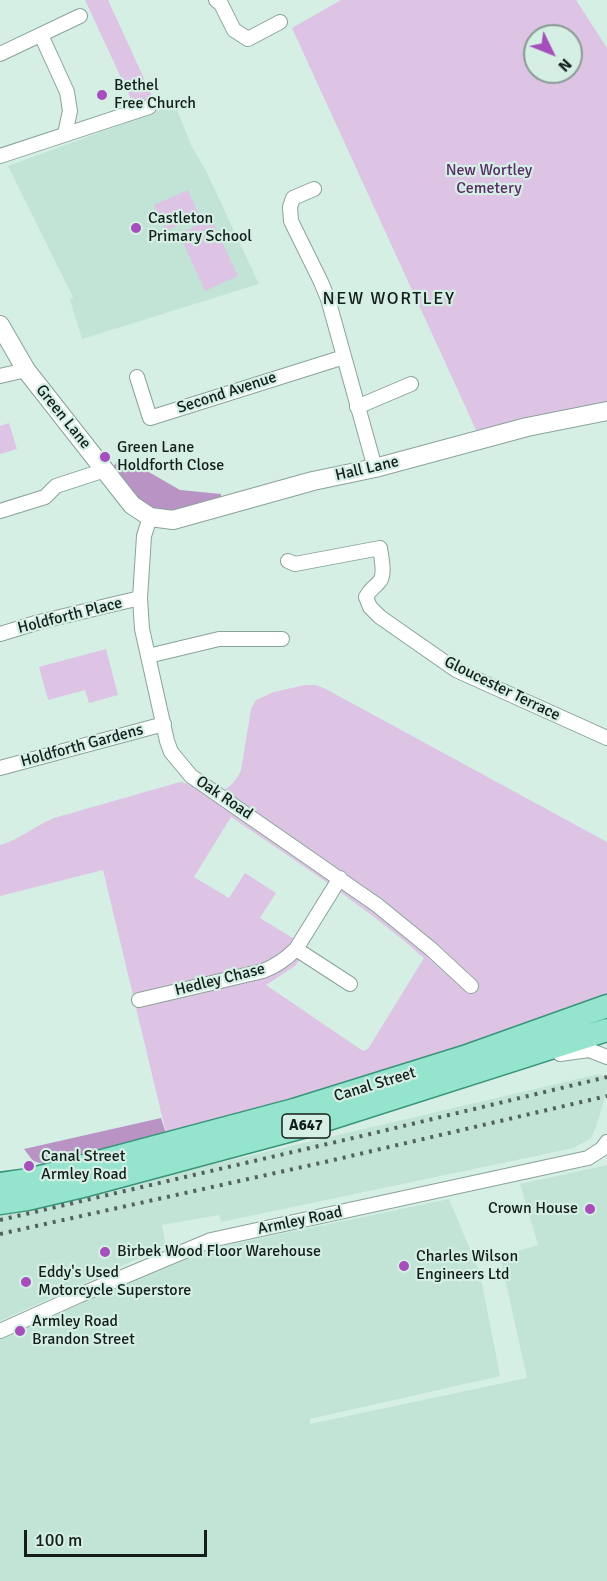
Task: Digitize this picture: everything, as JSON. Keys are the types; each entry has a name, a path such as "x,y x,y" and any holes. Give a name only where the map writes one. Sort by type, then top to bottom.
{"main road":[{"name":"Canal Street","path":"0,1184 65,1171 294,1110 464,1057 607,1006"},
{"name":"Canal Street","path":"0,1203 87,1185 303,1127 607,1030"}],"street":[{"path":"216,0 221,4 234,30 248,39 280,22"},
{"path":"0,54 80,16"},
{"path":"41,35 67,92 70,111 65,134"},
{"path":"0,156 149,106"},
{"path":"314,189 293,198 290,207 291,221 321,282 375,468"},
{"name":"Green Lane","path":"0,325 26,370 132,505 150,517"},
{"name":"Second Avenue","path":"137,377 150,418 344,357"},
{"path":"0,376 26,370"},
{"path":"357,407 411,384"},
{"name":"Hall Lane","path":"150,517 173,520 527,426 607,411"},
{"path":"0,511 45,497 56,486 105,470"},
{"name":"Oak Road","path":"150,517 144,536 140,598 142,629 171,752 191,776 340,878 431,949 471,986"},
{"name":"Gloucester Terrace","path":"288,561 295,564 380,548 382,577 379,583 370,588 366,597 370,608 380,617 456,670 607,738"},
{"name":"Holdforth Place","path":"0,634 39,622 140,598"},
{"path":"148,656 219,639 282,639"},
{"name":"Holdforth Gardens","path":"0,768 164,724"},
{"name":"Hedley Chase","path":"139,1000 262,971 286,959 296,950 340,878"},
{"path":"296,950 350,984"},
{"path":"512,1060 589,1050 607,1057"},
{"name":"Armley Road","path":"0,1331 211,1240 588,1158 602,1149 607,1142"}],"shaded area":[{"name":"Castleton Primary School","path":"173,100 192,147 206,171 259,284 82,339 70,300 73,297 8,166 147,115"},
{"path":"119,458 126,459 180,490 221,494 221,501 170,512 152,508 137,498 112,469"},
{"path":"599,1074 607,1078 607,1090 596,1127 591,1138 574,1148 221,1222 219,1215 162,1225 166,1246 0,1321 0,1214"},
{"path":"161,1118 167,1137 50,1166 33,1161 24,1149"},
{"path":"607,1165 607,1581 0,1581 0,1339 214,1248 449,1199 480,1273 500,1376 310,1419 310,1424 527,1378 500,1256 538,1245 520,1184"}],"green space":[{"path":"85,0 108,0 153,98 149,107 136,110"},
{"name":"New Wortley Cemetery","path":"341,0 576,0 607,48 607,404 477,432 292,28"},
{"path":"188,190 199,215 166,231 154,205"},
{"path":"211,218 238,276 205,291 179,234"},
{"path":"9,423 17,449 0,454 0,426"},
{"path":"106,649 118,695 89,703 85,690 48,700 39,667"},
{"path":"305,685 324,688 607,842 607,995 488,1038 371,1076 167,1137 103,870 0,896 0,845 54,818 180,782 208,794 226,789 241,770 251,709 256,700 274,692","holes":["231,817 354,902 424,958 368,1049 363,1051 266,985 295,966 309,948 260,918 276,893 245,873 229,898 194,877"]}],"railway":[{"path":"0,1220 607,1077"},
{"path":"0,1234 325,1162 607,1096"}],"place":[{"name":"Bethel Free Church","path":"102,95"},
{"name":"Castleton Primary School","path":"136,228"},
{"name":"Green Lane Holdforth Close","path":"105,457"},
{"name":"Canal Street Armley Road","path":"29,1166"},
{"name":"Crown House","path":"590,1209"},
{"name":"Birbek Wood Floor Warehouse","path":"105,1252"},
{"name":"Charles Wilson Engineers Ltd","path":"404,1266"},
{"name":"Eddy's Used Motorcycle Superstore","path":"26,1282"},
{"name":"Armley Road Brandon Street","path":"20,1331"}],"district":[{"name":"NEW WORTLEY","path":"389,299"}]}
